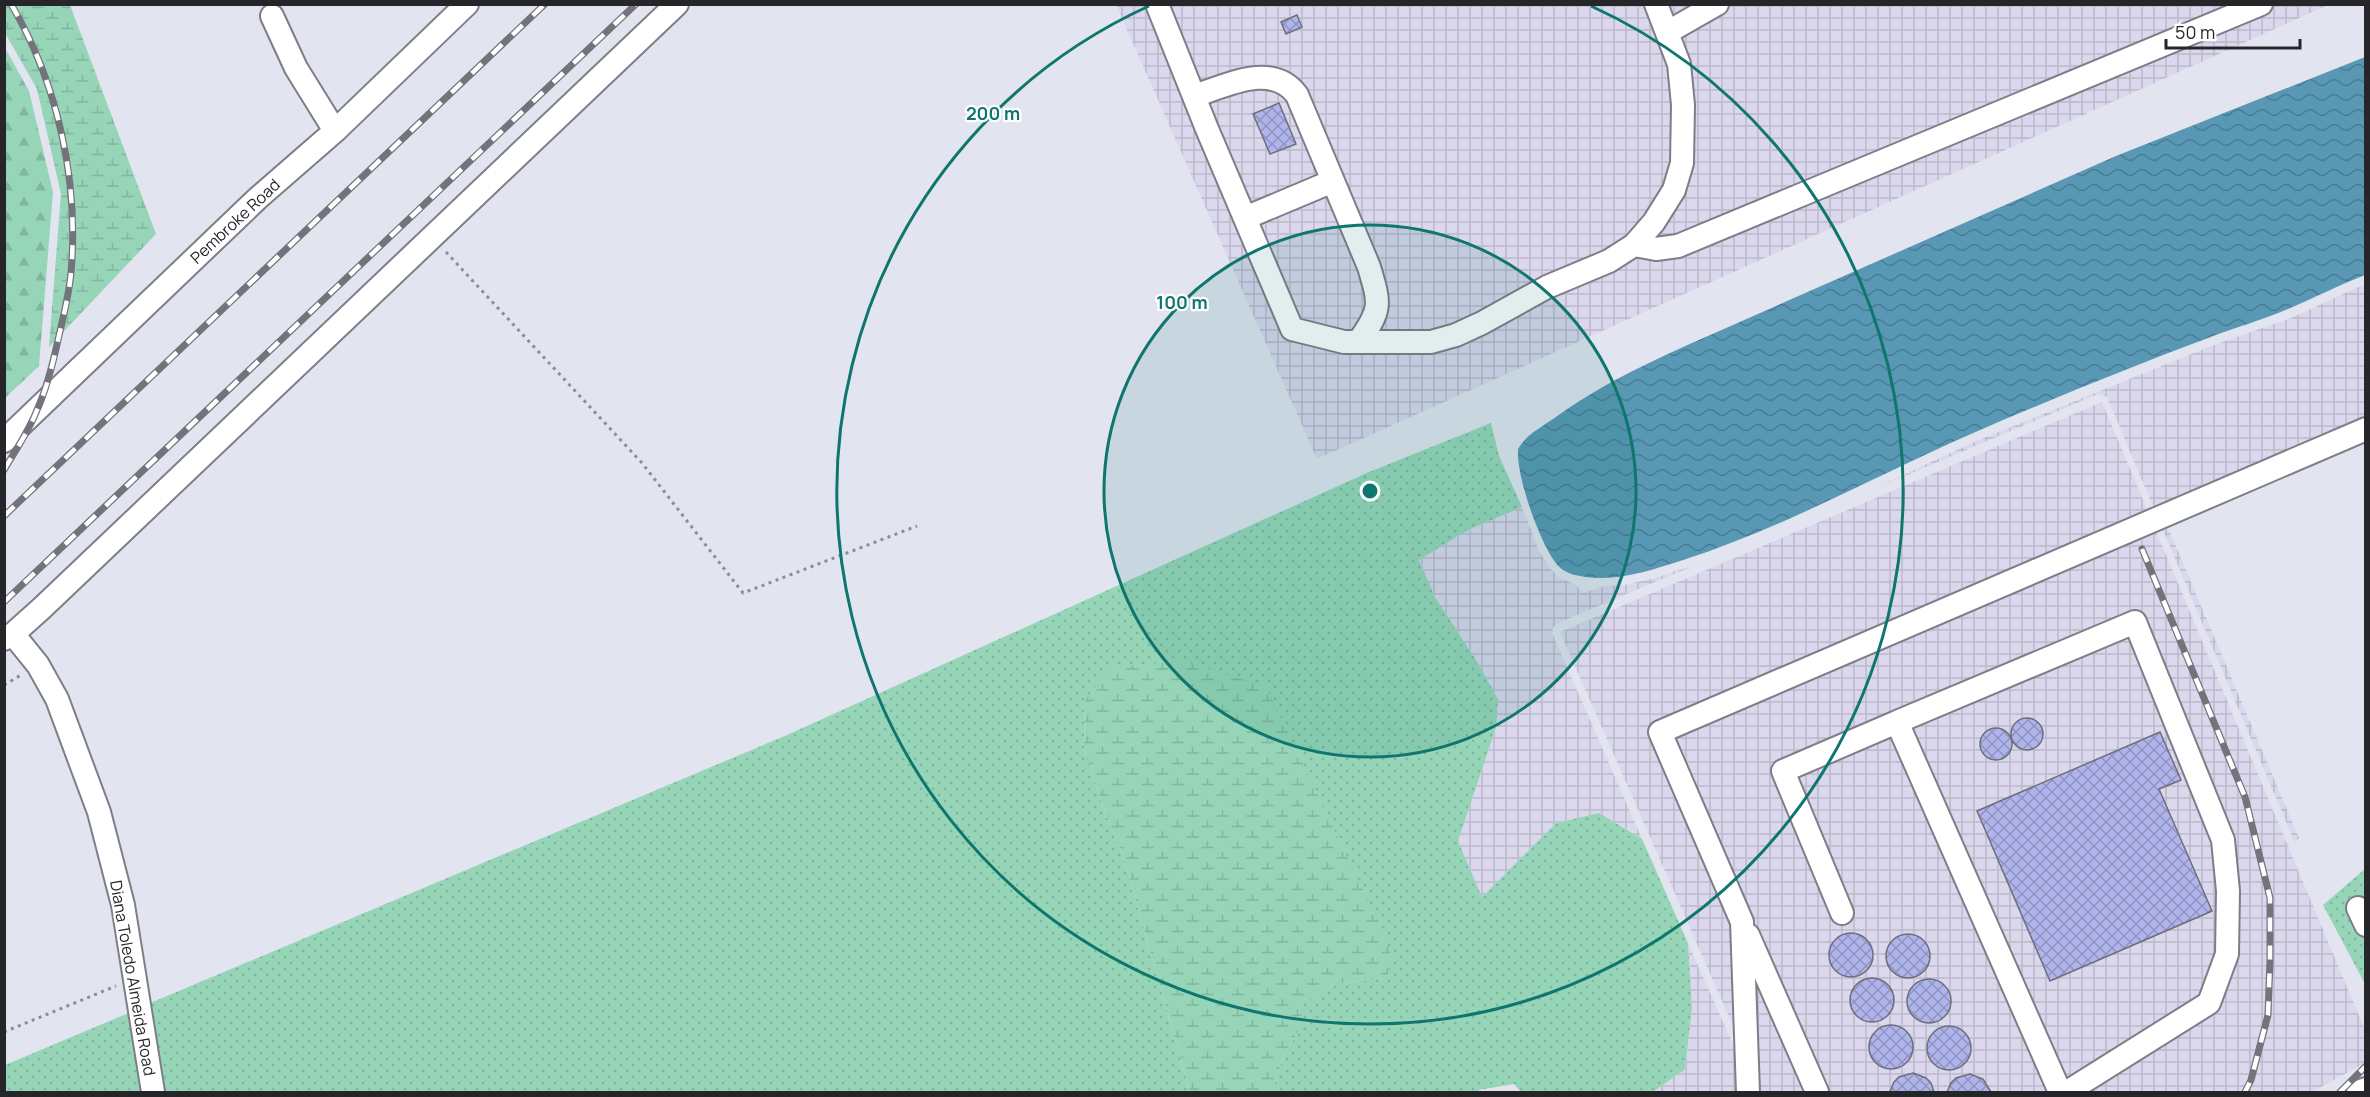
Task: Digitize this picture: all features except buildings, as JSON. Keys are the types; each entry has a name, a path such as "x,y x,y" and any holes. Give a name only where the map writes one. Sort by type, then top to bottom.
{"street":[{"name":"Pembroke Road","path":"4,441 258,198 335,131 467,4"},
{"path":"9,636 677,4"},
{"path":"1157,4 1292,329 1344,342 1431,342 1456,335 1547,287 1609,261 1634,246 1654,222 1674,190 1682,163 1683,105 1679,64 1656,4"},
{"path":"1668,32 1717,4"},
{"path":"1634,246 1656,249 1678,246 2261,4"},
{"path":"272,16 296,68 335,131"},
{"path":"1194,96 1246,79 1266,77 1280,79 1290,85 1297,95 1369,267 1376,290 1378,306 1375,318 1359,341"},
{"path":"1245,218 1333,181"},
{"path":"1817,1092 1660,732 2366,429"},
{"path":"1842,913 1783,771 2135,622 2223,840 2228,891 2227,954 2209,1003 2067,1092"},
{"name":"Diana Toledo Almeida Road","path":"9,636 38,665 57,699 99,812 123,905 153,1092"},
{"path":"1897,722 2060,1092"},
{"path":"1742,922 1748,1092"},
{"path":"2358,1092 2366,1089"}],"path":[{"path":"433,237 642,463 743,593 916,526"},
{"path":"4,1032 135,978"}],"shaded area":[{"path":"1116,5 2328,5 1317,459"},
{"path":"2365,284 2365,423 2161,511 2299,838 2295,843 2107,397 2098,394 1874,489 1974,442 2211,346 2291,318"},
{"path":"2102,402 2365,1030 2365,1063 2312,1092 1762,1092 1560,632"},
{"path":"1522,507 1539,551 1549,567 1559,578 1575,584 1583,593 1604,586 1624,585 1655,578 1695,565 1556,624 1552,633 1642,839 1599,813 1556,823 1482,897 1458,841 1496,728 1498,699 1435,597 1419,560 1468,530"},
{"path":"1688,943 1754,1092 1653,1092 1685,1069 1692,1008"}],"green space":[{"path":"4,5 70,5 156,234 49,347 61,194 37,89 5,33"},
{"path":"5,48 29,91 53,192 39,366 5,398"},
{"path":"1491,423 1499,456 1522,507 1468,530 1419,560 1435,597 1498,699 1496,728 1458,841 1482,897 1556,823 1599,813 1642,839 1688,943 1692,1008 1685,1069 1653,1092 1521,1092 1514,1084 1479,1090 1479,1092 1272,1092 1284,1054 1298,1032 1303,1004 1334,984 1386,978 1085,700 1084,749 1124,859 1190,1092 163,1092 148,1004 787,735 1369,472"},
{"path":"1184,661 1266,687 1392,956 1387,978 1334,984 1304,1004 1298,1032 1284,1054 1272,1092 1190,1092 1124,859 1084,749 1085,700 1110,667"},
{"path":"2365,869 2365,984 2323,905"},
{"path":"131,1012 144,1092 5,1092 5,1065"}],"water":[{"path":"2365,57 2365,275 2278,313 2178,349 2030,409 1935,450 1757,533 1683,560 1630,575 1602,578 1569,573 1557,564 1549,552 1536,524 1525,491 1518,461 1518,449 1534,432 1587,396 1638,368 1692,343 2116,156"}],"railway":[{"path":"4,470 34,418 44,393 69,290 73,238 68,169 53,100 41,67 11,4"},
{"path":"4,516 545,4"},
{"path":"4,602 636,4"},
{"path":"2142,549 2245,797 2270,898 2268,1015 2251,1080 2245,1092"},
{"path":"2340,1092 2366,1066"}]}
